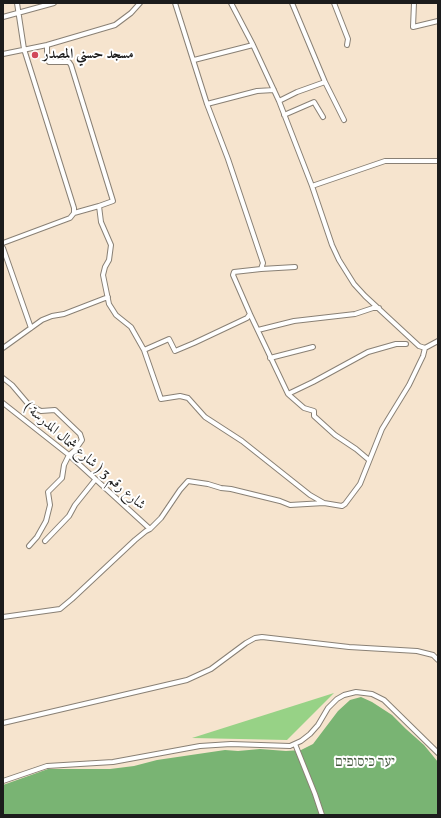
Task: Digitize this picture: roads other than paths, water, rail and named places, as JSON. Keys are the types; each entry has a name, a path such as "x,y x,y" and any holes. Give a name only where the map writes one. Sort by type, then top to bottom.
{"street":[{"path":"17,3 24,49 74,208 74,213"},
{"path":"3,17 54,3"},
{"path":"3,54 47,45 115,24 131,13 140,3"},
{"path":"175,3 207,104 228,159 257,244 263,263 261,268"},
{"path":"231,3 253,44 279,101 312,186 332,245 339,260 354,284 419,346 425,348 438,341"},
{"path":"292,3 325,82 344,120"},
{"path":"334,3 348,39 347,45"},
{"path":"414,3 413,27 438,21"},
{"path":"194,60 253,44"},
{"path":"3,243 70,218 74,213 99,206 113,200 69,62 49,62 47,59 47,45"},
{"path":"279,101 297,92 325,82"},
{"path":"207,104 257,92 274,90"},
{"path":"284,116 314,102 323,117"},
{"path":"312,186 385,161 438,161"},
{"path":"99,206 101,222 111,245 109,260 103,275 111,309 131,327 144,350 161,399 180,396 188,398 205,417 242,441 310,495 324,503 342,506 360,484 384,425 409,385 423,356 425,348"},
{"path":"3,248 31,328"},
{"path":"296,267 261,268 234,272 233,275 270,358 276,367 288,394 304,408 314,411 314,416 335,435 369,460"},
{"path":"3,348 42,320 52,316 64,314 108,297"},
{"path":"258,330 294,322 355,314 373,308 379,308"},
{"path":"144,350 169,339 175,351 247,318 250,314"},
{"path":"288,394 368,352 396,344 406,344"},
{"path":"270,358 313,347"},
{"path":"3,378 12,385 29,405 41,411 54,410 80,434 82,440 75,450 69,455 64,465 62,478 48,492 50,504 46,521 41,531 29,546"},
{"name":"شارع رقم 3 ( شارع شمال المدرسة )","path":"3,403 69,455 150,530"},
{"path":"45,541 69,516 75,505 95,480"},
{"path":"3,617 60,608 72,600 135,540 146,531 150,530 161,518 188,481 231,489 280,501 290,505 324,503"},
{"path":"3,723 187,680 212,669 246,643 255,638 262,637 349,647 417,651 433,655 438,660"},
{"path":"3,781 47,766 113,762 200,746 231,744 290,746 305,739 315,730 328,708 337,698 351,693 360,692 372,694 384,700 438,753"},
{"path":"295,744 322,815"}],"place":[{"name":"مسجد حسني المصدر","path":"35,55"}],"park label":[{"name":"יער כיסופים","path":"365,763"}]}
